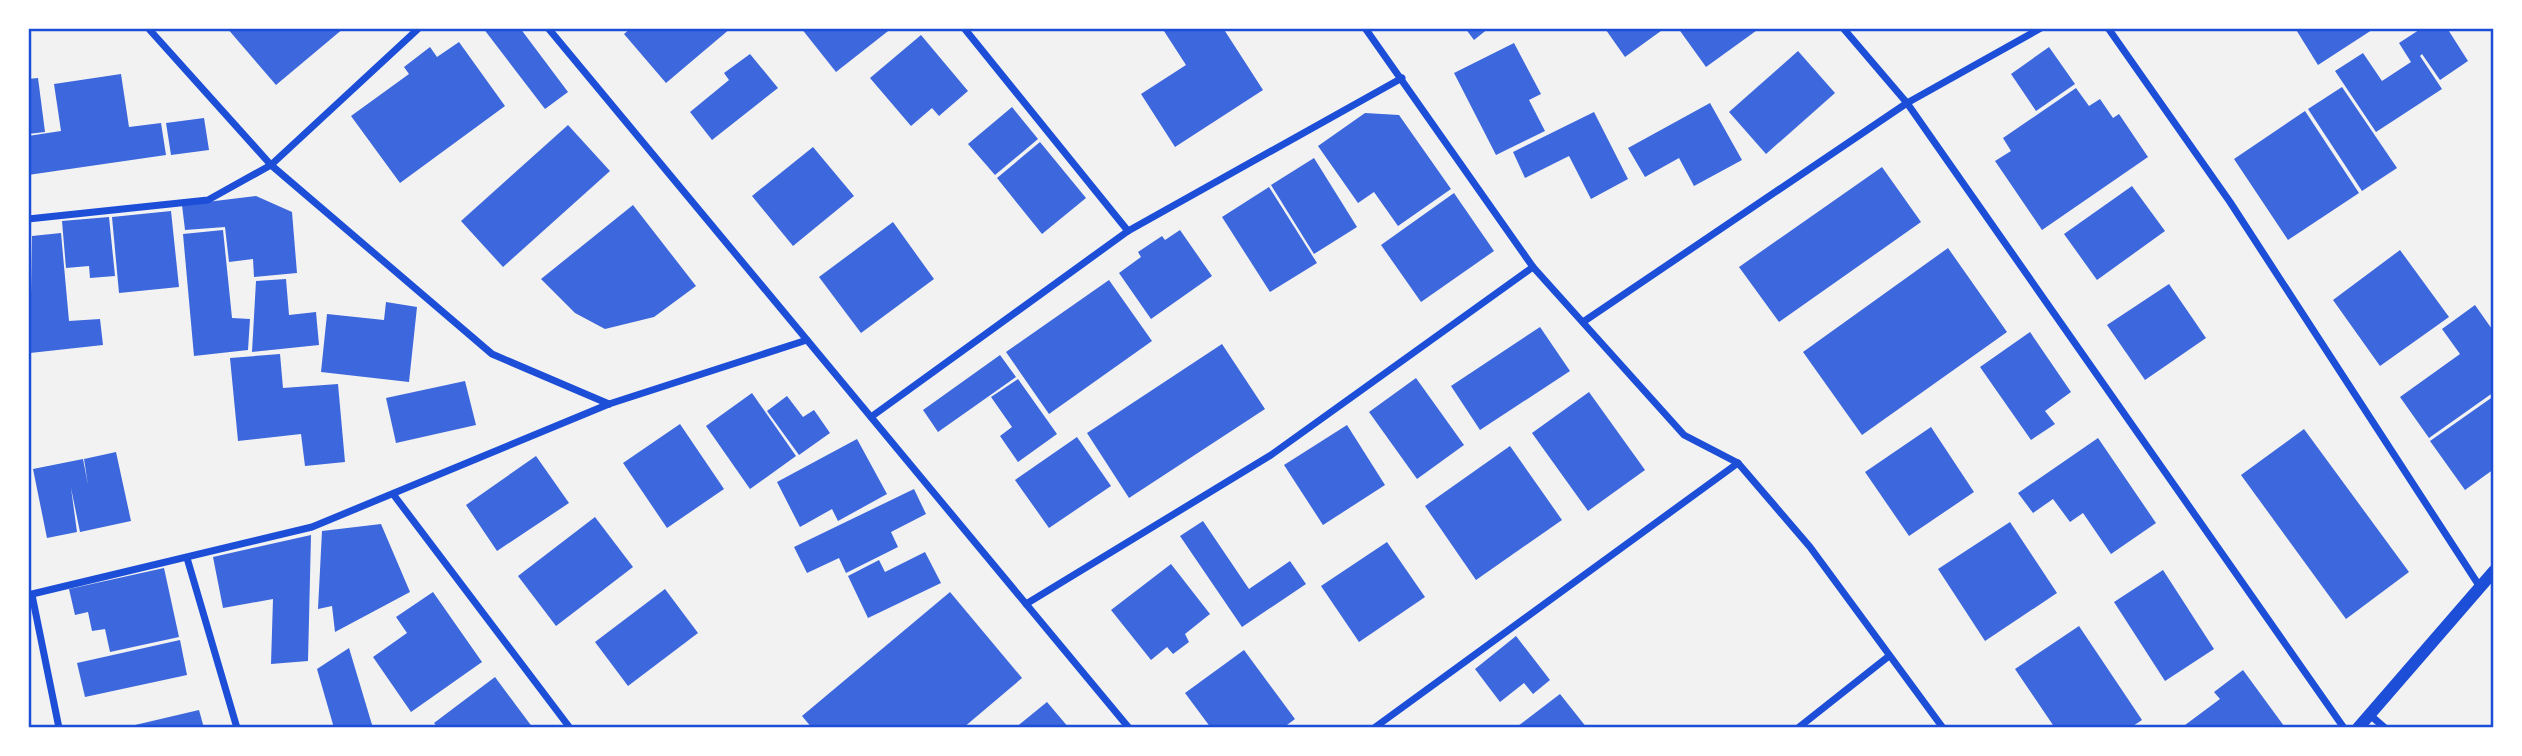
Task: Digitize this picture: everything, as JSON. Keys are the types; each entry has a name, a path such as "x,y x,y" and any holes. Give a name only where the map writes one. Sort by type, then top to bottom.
{"street":[{"path":"148,28 271,165 492,354 609,404"},
{"path":"28,219 208,200 271,165 419,28"},
{"path":"548,28 1129,728"},
{"path":"964,28 1128,231"},
{"path":"1365,28 1533,267 1684,435 1738,463 1810,547 1943,728"},
{"path":"1843,28 1907,103 2344,728"},
{"path":"1583,322 1907,103 2041,28"},
{"path":"2108,28 2230,202 2480,587"},
{"path":"872,417 1128,231 1402,78"},
{"path":"1026,604 1271,455 1533,267"},
{"path":"59,728 30,595 312,527 609,404 807,340"},
{"path":"1374,728 1738,463"},
{"path":"393,494 570,728"},
{"path":"187,558 237,728"},
{"path":"2358,728 2494,571"},
{"path":"1798,728 1889,656"},
{"path":"2370,715 2385,728"}],"building":[{"path":"227,28 344,28 276,85"},
{"path":"483,28 520,28 568,92 545,109"},
{"path":"631,28 731,28 666,83 624,34"},
{"path":"801,28 892,28 836,72"},
{"path":"1162,28 1223,28 1263,90 1175,147 1141,94 1186,65"},
{"path":"1465,28 1489,28 1474,40"},
{"path":"1665,28 1625,57 1606,30"},
{"path":"1678,28 1760,28 1706,67"},
{"path":"2295,28 2375,28 2318,65"},
{"path":"2422,28 2447,28 2468,61 2440,80 2422,54 2420,56 2442,89 2376,132 2335,71 2363,53 2382,81 2411,62 2399,43"},
{"path":"921,35 968,91 939,116 932,108 911,126 870,78"},
{"path":"459,42 505,106 400,183 351,116 409,74 404,67 430,47 437,57"},
{"path":"1514,43 1541,94 1529,100 1545,131 1496,155 1454,73"},
{"path":"2049,47 2075,84 2036,111 2011,74"},
{"path":"1798,51 1835,93 1766,154 1729,112"},
{"path":"750,54 778,88 712,140 690,112 729,80 724,73"},
{"path":"121,74 129,127 161,123 166,155 28,175 28,136 61,131 54,84"},
{"path":"38,78 45,132 28,134 28,79"},
{"path":"2342,87 2397,168 2362,191 2308,109"},
{"path":"2076,88 2089,106 2100,99 2113,118 2119,114 2148,157 2042,230 1995,161 2011,151 2003,138"},
{"path":"1710,103 1742,160 1694,186 1679,158 1645,177 1628,148"},
{"path":"1012,107 1038,139 995,175 968,144"},
{"path":"2305,111 2359,193 2288,240 2234,159"},
{"path":"1594,112 1628,179 1591,199 1569,156 1525,178 1513,152"},
{"path":"1365,113 1399,115 1451,189 1398,226 1374,192 1358,203 1318,146"},
{"path":"204,118 209,150 171,155 166,123"},
{"path":"568,125 610,171 503,267 461,221"},
{"path":"1040,142 1086,198 1042,234 997,178"},
{"path":"813,147 854,196 793,246 752,196"},
{"path":"1314,158 1357,227 1314,254 1271,185"},
{"path":"1882,167 1921,222 1779,322 1739,267"},
{"path":"2132,186 2165,231 2097,280 2064,234"},
{"path":"1269,187 1317,263 1270,292 1222,217"},
{"path":"1454,193 1494,251 1421,302 1381,245"},
{"path":"256,196 292,212 297,273 254,277 253,259 229,262 225,227 185,230 182,205"},
{"path":"633,205 696,286 654,317 605,329 575,313 541,279"},
{"path":"171,211 179,287 119,293 112,217"},
{"path":"109,217 115,276 90,278 89,266 66,268 62,221"},
{"path":"893,222 934,279 861,333 819,277"},
{"path":"223,230 232,318 250,319 248,350 194,356 183,234"},
{"path":"1180,230 1212,276 1151,319 1119,273 1141,257 1138,252 1162,236 1165,240"},
{"path":"61,233 69,321 100,319 103,345 30,353 32,236"},
{"path":"1948,248 2007,332 1862,435 1803,352"},
{"path":"2400,250 2449,317 2380,366 2333,300"},
{"path":"286,279 289,315 316,312 319,345 252,352 256,281"},
{"path":"1109,280 1152,341 1049,414 1006,352"},
{"path":"2169,284 2206,338 2145,380 2107,325"},
{"path":"386,302 417,307 409,382 321,372 327,314 384,320"},
{"path":"2475,305 2494,332 2494,392 2429,438 2400,397 2460,354 2442,329"},
{"path":"1540,327 1570,371 1480,430 1451,386"},
{"path":"2030,332 2071,392 2045,411 2055,424 2031,440 1980,367"},
{"path":"1222,344 1265,409 1129,498 1087,433"},
{"path":"280,354 283,388 338,384 345,462 305,466 301,434 238,441 230,358"},
{"path":"1000,355 1016,377 938,432 923,410"},
{"path":"1416,378 1464,445 1417,479 1369,412"},
{"path":"1018,379 1057,434 1018,462 1000,436 1012,427 991,397"},
{"path":"465,381 476,425 396,443 386,398"},
{"path":"1589,392 1645,470 1588,511 1532,433"},
{"path":"752,393 796,456 750,489 706,426"},
{"path":"787,396 803,417 814,410 830,433 799,455 767,411"},
{"path":"2494,396 2494,469 2465,490 2430,441"},
{"path":"680,424 724,489 667,528 623,463"},
{"path":"1347,425 1385,485 1323,525 1284,465"},
{"path":"1931,427 1974,492 1909,536 1865,472"},
{"path":"2304,429 2409,572 2346,619 2241,475"},
{"path":"1077,437 1111,486 1049,528 1015,480"},
{"path":"2098,438 2156,523 2111,554 2083,513 2070,522 2053,499 2033,513 2018,493"},
{"path":"857,439 887,494 838,521 832,509 800,527 777,482"},
{"path":"1510,446 1562,520 1476,580 1425,506"},
{"path":"116,452 131,521 80,532 71,488 77,532 47,538 33,469 83,459 88,485 84,459"},
{"path":"536,456 569,503 497,551 466,505"},
{"path":"914,489 926,514 891,532 898,547 846,573 839,558 807,573 794,547"},
{"path":"595,517 633,567 556,626 518,576"},
{"path":"1203,521 1249,589 1290,561 1306,584 1242,627 1180,536"},
{"path":"2010,522 2057,593 1985,641 1938,569"},
{"path":"381,524 410,592 335,632 332,606 318,609 322,531"},
{"path":"311,535 308,661 271,664 273,599 223,608 213,557"},
{"path":"1387,542 1425,597 1359,642 1321,586"},
{"path":"925,552 941,583 868,618 848,576 879,560 885,572"},
{"path":"1171,564 1210,614 1185,634 1189,642 1173,654 1167,647 1151,660 1111,610"},
{"path":"164,568 179,637 110,652 105,629 92,631 88,612 75,615 69,589"},
{"path":"2163,570 2214,649 2165,681 2114,602"},
{"path":"665,589 698,633 628,686 595,642"},
{"path":"433,592 482,662 411,712 373,657 407,633 396,617"},
{"path":"950,592 1022,678 963,728 812,728 802,716"},
{"path":"2079,626 2142,720 2130,728 2055,728 2015,669"},
{"path":"1516,636 1550,680 1533,694 1524,683 1500,702 1475,669"},
{"path":"180,640 187,675 85,697 77,663"},
{"path":"349,648 373,728 334,728 317,669"},
{"path":"1244,650 1295,719 1283,728 1211,728 1185,693"},
{"path":"2243,670 2284,726 2181,728 2220,699 2214,692"},
{"path":"495,677 533,728 438,728 434,723"},
{"path":"1560,694 1587,728 1518,726"},
{"path":"1047,702 1069,728 1015,728"},
{"path":"199,710 204,728 136,728 135,725"}]}
